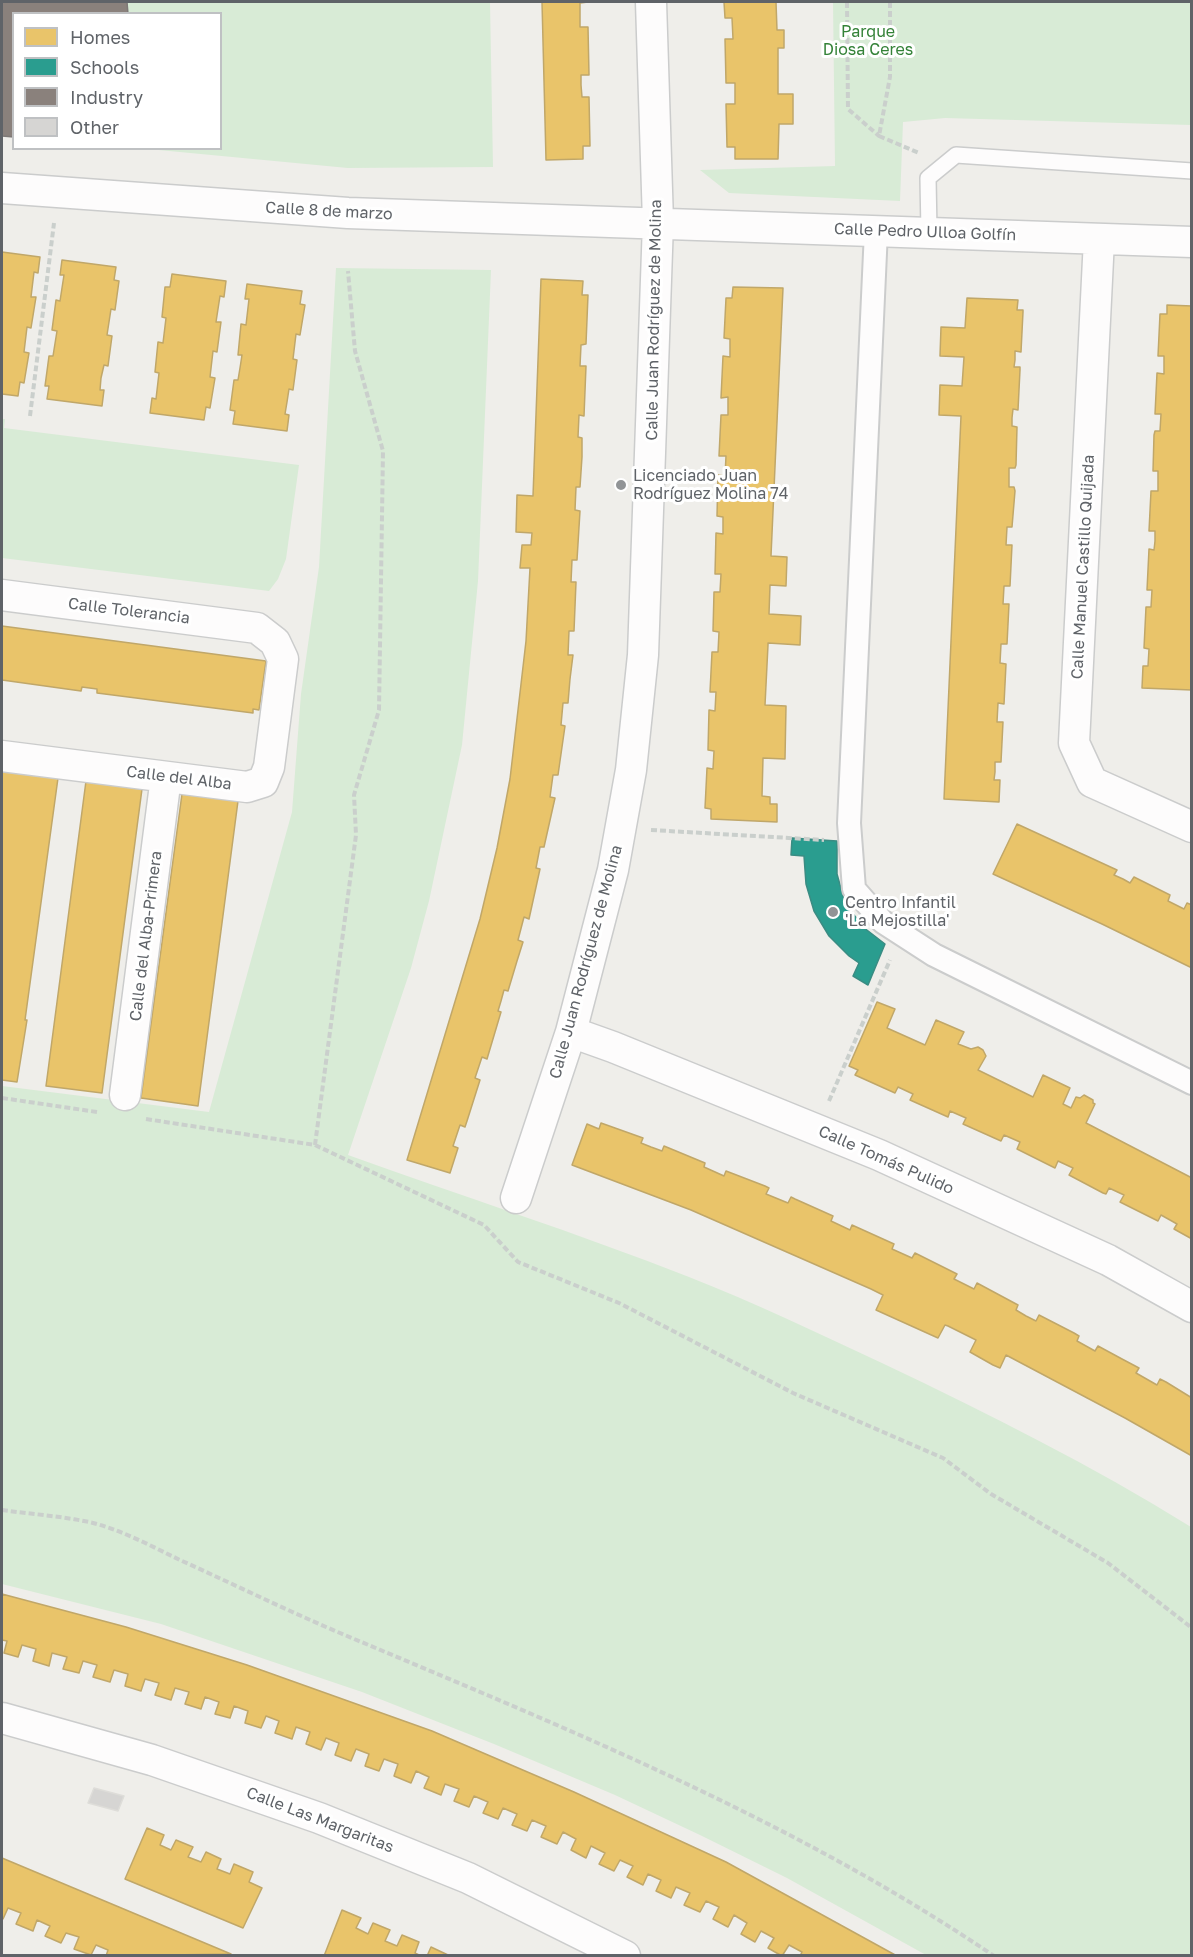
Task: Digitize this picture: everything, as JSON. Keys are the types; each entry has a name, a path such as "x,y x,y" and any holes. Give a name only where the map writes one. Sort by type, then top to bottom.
{"street":[{"name":"Calle Juan Rodríguez de Molina","path":"516,1198 571,1032 613,870 631,770 643,654 658,222 651,2"},
{"name":"Calle 8 de marzo","path":"2,188 348,213 658,222"},
{"name":"Calle Pedro Ulloa Golfín","path":"658,222 1191,242"},
{"path":"876,231 849,823 854,890 883,922 934,955 1191,1083"},
{"name":"Calle Manuel Castillo Quijada","path":"1099,239 1074,743 1092,782 1191,827"},
{"name":"Calle Tolerancia","path":"2,595 257,627"},
{"name":"Calle del Alba","path":"2,756 247,787 263,782 269,767 283,659 275,642 257,627"},
{"name":"Calle del Alba-Primera","path":"130,1106 166,777"},
{"name":"Calle Tomás Pulido","path":"571,1032 879,1155 1108,1260 1191,1307"},
{"name":"Calle Las Margaritas","path":"2,1718 152,1760 319,1818 468,1878 625,1956"}],"lane":[{"path":"929,232 928,178 956,155 1191,171"}],"path":[{"path":"846,2 848,110 879,136 945,164"},
{"path":"879,136 890,77 890,2"},
{"path":"30,416 57,192"},
{"path":"315,1145 356,835 354,795 379,710 383,451 355,351 348,271"},
{"path":"621,828 850,841"},
{"path":"816,1130 902,934"},
{"path":"2,1098 101,1113"},
{"path":"130,1106 315,1145 484,1225 518,1262 619,1303 793,1394 943,1458 991,1494 1108,1563 1191,1628"},
{"path":"2,1510 90,1522 125,1534 320,1624 681,1781 846,1865 957,1930 994,1956"}],"green space":[{"path":"127,2 490,2 493,167 348,168 159,150 222,150 222,12 128,12"},
{"name":"Parque Diosa Ceres","path":"833,2 1191,2 1191,125 945,118 903,122 900,201 729,193 700,170 835,166"},
{"path":"336,268 491,270 478,581 462,745 429,901 411,968 348,1155 604,1245 763,1308 1001,1421 1116,1483 1191,1527 1191,1955 926,1955 787,1878 700,1835 615,1795 494,1744 362,1692 161,1624 2,1584 2,1086 209,1112 292,812 301,694 319,567"},
{"path":"2,419 5,419 4,428 299,465 286,559 278,579 269,591 2,558"}],"building: Homes":[{"path":"542,2 588,2 580,3 580,27 588,27 589,75 581,75 582,97 589,97 590,146 583,146 583,159 546,160"},
{"path":"724,2 776,2 777,30 784,30 784,48 778,48 778,94 793,94 793,124 779,124 778,159 735,159 735,147 727,147 726,104 735,104 735,83 726,83 725,39 733,39 732,18 725,18"},
{"path":"2,252 40,257 38,273 34,272 31,297 36,297 31,328 27,327 24,352 29,353 24,383 20,382 18,396 2,394"},
{"path":"62,260 116,267 114,280 119,281 115,310 111,309 107,335 112,336 108,366 104,365 101,378 100,390 104,390 102,406 47,399 49,386 45,386 49,356 53,356 57,331 52,330 56,300 60,301 64,275 60,275"},
{"path":"172,274 226,281 224,297 220,296 216,322 221,322 217,352 213,351 210,377 215,378 210,408 206,407 204,420 150,413 152,398 156,399 159,373 155,372 158,342 163,343 166,318 162,317 165,287 170,287"},
{"path":"541,279 583,281 582,295 588,295 586,344 581,345 580,366 586,366 584,416 579,415 578,437 582,438 582,457 580,487 576,487 575,510 580,511 577,560 572,560 571,582 576,582 574,631 569,631 568,655 573,655 568,703 563,703 561,725 565,726 558,775 553,775 550,797 555,798 544,847 540,847 536,868 540,869 529,919 524,917 518,940 523,942 508,991 504,990 498,1011 501,1012 487,1059 482,1057 475,1078 480,1080 465,1127 460,1125 453,1146 458,1148 450,1173 407,1160 480,919 510,779 526,641 530,568 520,568 522,545 531,545 532,533 516,532 517,495 533,496"},
{"path":"247,284 302,291 300,304 305,305 300,335 296,334 293,359 297,360 293,390 289,389 285,414 289,415 287,431 233,424 235,411 230,410 234,380 238,380 242,355 238,355 241,324 246,325 249,299 245,299"},
{"path":"733,287 783,288 771,556 787,557 786,586 770,585 769,614 801,616 800,645 768,643 765,705 786,706 785,759 763,758 762,796 770,797 770,804 777,804 777,822 711,819 711,809 705,808 707,768 713,769 714,751 708,750 709,710 715,711 716,692 710,692 712,652 718,652 719,632 713,631 714,592 720,592 721,574 715,574 716,533 723,534 723,517 717,516 718,475 725,476 726,456 719,456 721,415 728,415 728,397 721,398 723,356 730,357 730,339 724,338 726,298 732,298"},
{"path":"967,298 1018,300 1017,310 1023,310 1021,352 1015,351 1014,367 1020,367 1018,410 1013,409 1012,418 1012,426 1017,427 1016,465 1015,468 1009,468 1009,487 1014,487 1015,491 1012,527 1007,527 1006,545 1012,545 1010,586 1004,586 1003,604 1009,604 1007,644 1001,644 1000,663 1006,664 1004,704 998,703 997,722 1003,722 1001,762 995,762 994,780 1000,780 999,802 944,799 961,416 939,415 940,385 962,386 964,357 940,356 941,327 965,328"},
{"path":"1167,305 1192,306 1192,690 1142,688 1143,666 1148,666 1149,649 1144,648 1146,607 1151,607 1152,590 1147,590 1149,549 1154,550 1155,541 1155,531 1149,531 1151,491 1158,491 1158,471 1153,471 1154,435 1155,431 1160,431 1161,414 1155,414 1157,373 1164,374 1164,356 1158,356 1160,314 1167,314"},
{"path":"2,626 266,661 259,710 253,709 253,713 97,693 97,689 82,687 81,691 2,680"},
{"path":"2,770 58,778 17,1082 2,1080"},
{"path":"86,781 142,789 102,1093 46,1086"},
{"path":"182,794 238,801 198,1106 141,1098"},
{"path":"1017,824 1117,870 1114,875 1130,883 1134,877 1170,895 1168,901 1184,909 1187,903 1192,905 1192,968 993,874"},
{"path":"877,1002 895,1009 887,1028 925,1045 936,1020 964,1032 958,1044 971,1049 978,1047 986,1056 978,1070 1033,1097 1043,1075 1070,1088 1063,1104 1071,1108 1076,1097 1080,1098 1084,1095 1093,1100 1095,1104 1086,1123 1192,1178 1192,1239 1174,1229 1177,1224 1161,1215 1158,1221 1120,1202 1124,1195 1109,1188 1106,1194 1103,1193 1069,1175 1073,1168 1058,1161 1055,1168 1017,1149 1020,1142 1004,1135 1001,1141 963,1124 966,1118 950,1111 948,1117 910,1100 913,1094 898,1087 895,1093 855,1075 858,1070 849,1066"},
{"path":"601,1123 643,1138 641,1143 651,1147 662,1151 664,1146 705,1163 704,1167 724,1176 726,1171 765,1186 769,1188 766,1194 788,1203 791,1197 833,1216 831,1221 850,1230 852,1225 894,1244 892,1249 912,1258 915,1253 957,1274 954,1279 974,1289 977,1283 1018,1305 1016,1310 1026,1316 1036,1321 1039,1315 1079,1336 1077,1341 1095,1351 1098,1346 1139,1368 1136,1373 1157,1385 1160,1379 1166,1382 1192,1398 1192,1456 1006,1355 1000,1368 993,1365 970,1352 976,1340 948,1326 945,1325 938,1338 876,1310 883,1295 871,1289 691,1210 572,1165 587,1124 599,1129"},
{"path":"2,1594 126,1627 247,1665 432,1731 574,1792 726,1862 897,1956 800,1956 802,1952 789,1945 782,1956 768,1948 774,1938 761,1931 755,1942 741,1934 747,1923 734,1915 728,1927 713,1919 719,1907 706,1901 700,1912 684,1905 690,1893 676,1887 671,1898 656,1891 661,1880 648,1874 643,1885 627,1877 633,1866 620,1860 614,1871 599,1864 605,1853 591,1846 586,1858 571,1850 576,1839 563,1832 557,1844 541,1837 546,1826 532,1820 527,1831 512,1825 517,1814 503,1808 498,1819 483,1813 488,1802 474,1796 469,1807 454,1801 459,1789 445,1784 441,1795 424,1788 429,1777 416,1771 411,1783 394,1776 398,1764 384,1759 379,1771 365,1766 369,1754 356,1749 351,1761 335,1755 339,1743 326,1738 321,1750 306,1744 310,1732 296,1727 292,1739 275,1733 279,1721 266,1716 261,1728 245,1723 248,1711 234,1706 230,1718 215,1714 219,1702 205,1697 201,1709 185,1704 189,1692 175,1688 171,1700 155,1695 159,1683 145,1679 141,1691 125,1686 128,1674 114,1670 110,1682 93,1677 97,1665 83,1661 79,1673 63,1669 67,1657 52,1653 49,1666 33,1661 36,1649 22,1645 18,1657 4,1653 7,1641 2,1640"},
{"path":"147,1828 164,1835 160,1845 171,1850 176,1840 193,1847 188,1857 201,1862 206,1852 221,1859 217,1869 230,1874 234,1864 253,1872 249,1882 262,1888 243,1928 125,1879"},
{"path":"2,1858 231,1954 106,1956 108,1950 96,1945 91,1955 74,1949 79,1937 66,1933 61,1943 45,1936 50,1926 37,1920 33,1931 16,1924 21,1913 8,1908 2,1918"},
{"path":"342,1910 361,1918 356,1928 368,1934 373,1923 390,1930 385,1941 397,1946 402,1935 419,1942 415,1953 421,1956 324,1956"},
{"path":"431,1947 448,1955 448,1956 427,1956"}],"building: Schools":[{"name":"Centro Infantil 'La Mejostilla'","path":"792,838 837,841 837,874 845,903 863,927 885,944 868,985 853,976 859,963 829,936 814,911 806,884 804,856 791,855"}],"building: Industry":[{"path":"2,2 127,2 128,12 12,12 12,137 2,136"}],"building: Other":[{"path":"94,1788 124,1796 118,1811 88,1803"}],"place":[{"name":"Licenciado Juan Rodríguez Molina 74","path":"621,485"},
{"name":"Centro Infantil 'La Mejostilla'","path":"833,912"}]}
